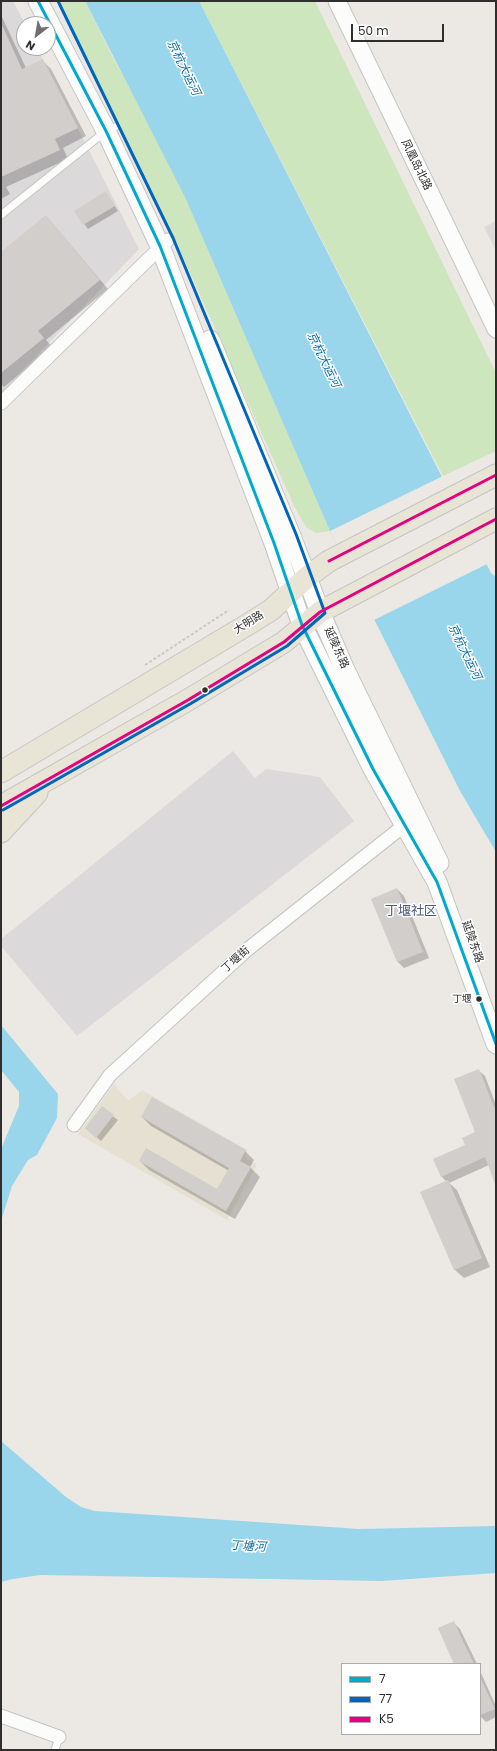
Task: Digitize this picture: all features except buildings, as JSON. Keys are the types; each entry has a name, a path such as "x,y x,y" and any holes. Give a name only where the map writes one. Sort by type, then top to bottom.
{"main road":[{"name":"延陵东路","path":"38,1 110,129"},
{"name":"延陵东路","path":"52,1 164,243 291,536 320,612 437,882 496,1044"},
{"name":"延陵东路","path":"164,243 274,543 302,626 374,769 411,820 463,917 496,1010"},
{"name":"大明路","path":"1,772 271,610 306,578 329,561 454,498 496,475"},
{"path":"1,806 188,700 284,642 320,612 496,519"},
{"path":"1,832 52,777"}],"street":[{"name":"凤凰岛北路","path":"337,1 496,329"},
{"path":"1,403 164,243"},
{"name":"丁堰街","path":"74,1125 110,1075 248,949 411,820"},
{"path":"1,1716 60,1737"}],"lane":[{"path":"1,215 110,129"},
{"path":"55,1750 60,1737"}],"shaded area":[{"path":"1,1 13,1 21,16 16,16 16,56 41,56 139,249 1,393"},
{"path":"496,221 496,251 484,227"},
{"path":"233,751 255,778 266,769 320,777 354,821 77,1036 1,946 1,939"},
{"path":"114,1084 128,1101 142,1090 248,1150 245,1157 257,1165 227,1220 78,1134"}],"green space":[{"path":"57,1 85,1 111,54 189,199 330,531 316,533 306,527 295,508 180,250"},
{"path":"199,1 315,1 496,373 496,451 443,476"}],"water":[{"name":"京杭大运河","path":"85,1 199,1 491,573 496,577 496,852 460,791 330,531 185,197"},
{"path":"1,1025 58,1094 57,1118 37,1155 28,1160 12,1186 1,1221 1,1149 19,1106 19,1092 1,1070"},
{"name":"丁塘河","path":"1,1441 66,1497 81,1507 95,1511 359,1529 496,1526 496,1573 381,1581 40,1575 1,1582"}],"pier":[{"path":"443,476 487,564 374,620 330,531"}],"transit line":[{"name":"7","path":"38,1 106,131 160,246 274,543 302,625 373,769 437,882 496,1044"},
{"name":"77","path":"3,810 190,704 287,646 325,613 296,534 173,238 58,1"},
{"name":"K5","path":"329,561 496,475"},
{"name":"K5","path":"1,806 188,700 284,642 320,612 496,519"}],"place":[{"name":"丁堰","path":"479,999"}],"district":[{"name":"丁堰社区","path":"411,912"}]}
